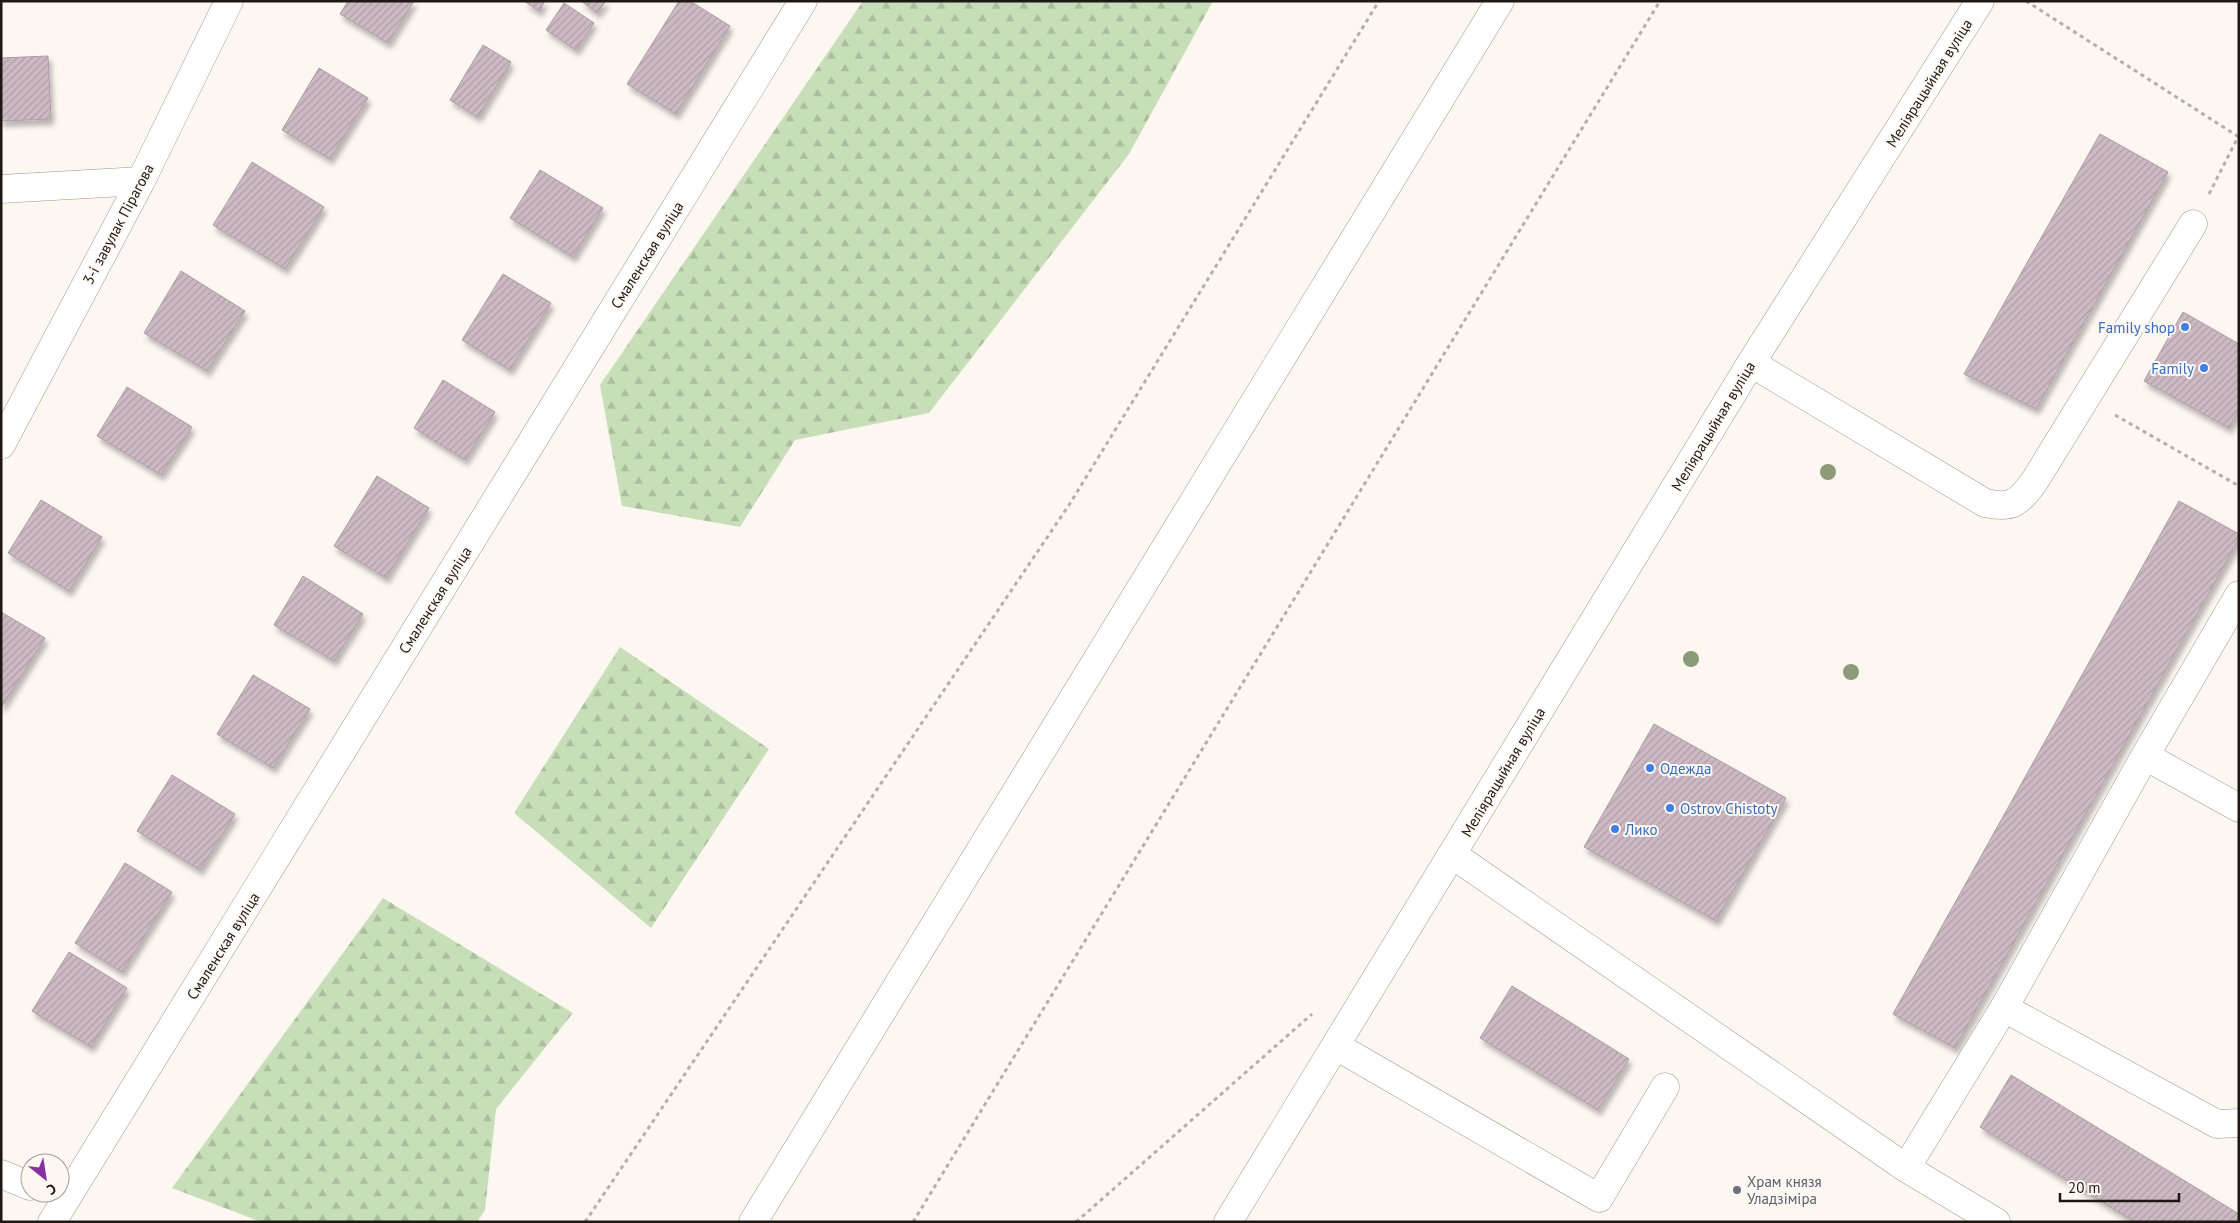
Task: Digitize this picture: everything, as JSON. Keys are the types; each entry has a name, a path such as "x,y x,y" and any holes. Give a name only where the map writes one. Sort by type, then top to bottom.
{"street":[{"name":"3-і завулак Пірагова","path":"1,444 141,181 229,1"},
{"name":"Смаленская вуліца","path":"56,1208 803,1"},
{"path":"753,1222 1500,1"},
{"name":"Меліярацыйная вуліца","path":"1228,1222 1751,363 1980,1"},
{"path":"1,188 141,181"},
{"path":"1751,363 1985,503 2003,507 2022,498 2194,224"},
{"path":"1906,1168 2004,1008 2145,756 2239,595"},
{"path":"2145,756 2239,808"},
{"path":"1453,855 1906,1168 1996,1222"},
{"path":"2004,1008 2217,1124 2239,1124"},
{"path":"1336,1046 1600,1198 1665,1087"},
{"path":"1,1174 20,1182"}],"path":[{"path":"585,1222 1068,506 1380,1"},
{"path":"913,1222 1660,1"},
{"path":"2026,1 2239,137 2194,224"},
{"path":"2086,398 2239,486"},
{"path":"1076,1222 1318,1008"}],"green space":[{"path":"863,1 1213,1 1129,154 929,413 795,440 740,527 622,506 600,385"},
{"path":"620,647 769,749 651,928 514,813"},
{"path":"383,898 573,1013 496,1109 485,1210 477,1222 261,1222 172,1188"}],"building":[{"path":"348,1 414,1 388,43 340,14"},
{"path":"524,1 545,1 539,11"},
{"path":"581,1 606,1 597,13"},
{"path":"679,1 690,1 730,26 676,114 627,84"},
{"path":"564,3 594,23 576,50 546,30"},
{"path":"483,45 511,62 478,117 450,100"},
{"path":"48,56 51,119 1,121 1,58"},
{"path":"319,68 368,98 330,159 282,130"},
{"path":"2100,134 2168,172 2036,409 1964,374"},
{"path":"252,162 324,207 285,269 213,225"},
{"path":"540,170 603,208 573,257 510,218"},
{"path":"181,271 245,311 207,371 144,333"},
{"path":"503,274 551,303 510,370 462,340"},
{"path":"2183,312 2239,344 2239,411 2229,428 2144,381"},
{"path":"443,380 495,412 465,460 414,428"},
{"path":"127,387 192,427 161,475 97,436"},
{"path":"377,476 429,508 386,578 334,546"},
{"path":"41,500 102,537 69,591 8,553"},
{"path":"2179,501 2239,534 2239,539 1955,1048 1893,1014"},
{"path":"303,576 363,614 334,661 274,625"},
{"path":"1,612 45,638 1,708"},
{"path":"253,675 310,709 273,768 217,734"},
{"path":"1654,724 1786,798 1716,921 1584,847"},
{"path":"172,775 235,814 200,870 137,831"},
{"path":"125,863 172,892 122,972 75,943"},
{"path":"69,952 127,988 91,1047 32,1011"},
{"path":"1512,986 1629,1059 1598,1110 1480,1038"},
{"path":"2011,1075 2239,1214 2239,1222 2135,1222 1980,1127"}],"place":[{"name":"Family shop","path":"2185,327"},
{"name":"Family","path":"2204,368"},
{"name":"Одежда","path":"1650,768"},
{"name":"Ostrov Chistoty","path":"1670,808"},
{"name":"Лико","path":"1615,829"},
{"name":"Храм князя Уладзіміра","path":"1737,1190"}]}
